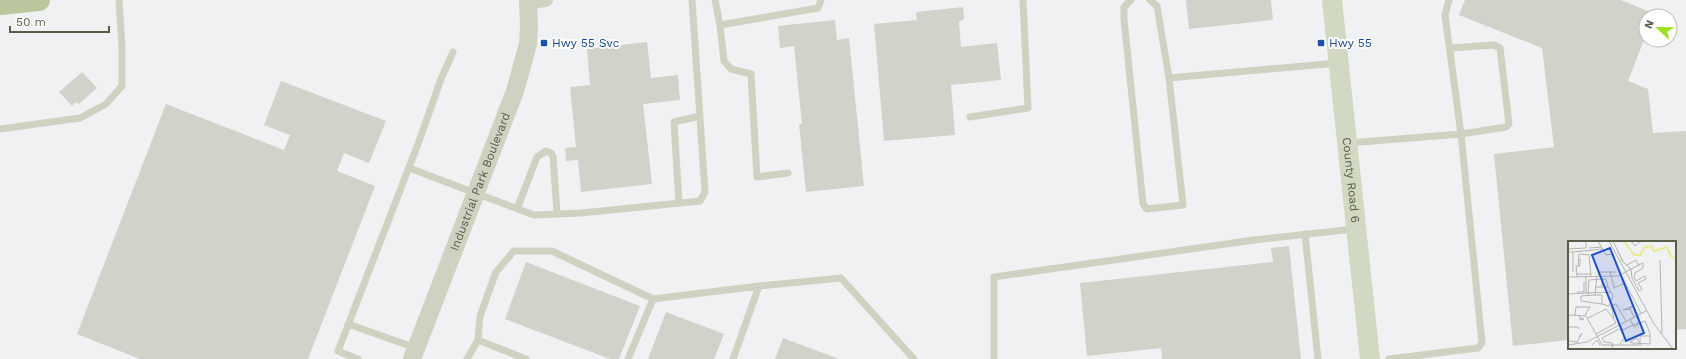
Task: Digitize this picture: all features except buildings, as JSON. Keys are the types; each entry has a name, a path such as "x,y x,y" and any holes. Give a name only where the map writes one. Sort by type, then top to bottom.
{"highway":[{"path":"0,4 39,0"}],"main road":[{"name":"County Road 6","path":"1332,0 1370,359"}],"street":[{"path":"528,1 546,0"},
{"name":"Industrial Park Boulevard","path":"414,354 515,91 525,59 529,26 528,1"}],"lane":[{"path":"0,129 80,118 106,104 122,86 122,47 119,0"},
{"path":"409,168 534,215 581,213 700,201 705,192 692,0"},
{"path":"715,0 720,25 724,61 731,69 751,74 757,177 788,173"},
{"path":"720,25 818,8 821,0"},
{"path":"970,117 1028,108 1023,0"},
{"path":"1131,0 1124,7 1124,19 1144,204 1147,209 1183,205 1168,78 1157,6 1150,0"},
{"path":"1389,359 1433,356 1478,348 1482,343 1461,134 1445,15 1449,0"},
{"path":"1348,144 1461,134 1506,127 1509,124 1500,48 1494,45 1450,48"},
{"path":"358,359 338,352 409,168 441,79 454,52"},
{"path":"1168,78 1339,63"},
{"path":"679,203 674,122 700,116"},
{"path":"517,209 538,157 546,151 551,153 553,156 557,214"},
{"path":"994,359 994,277 1254,240 1356,228"},
{"path":"1305,234 1318,359"},
{"path":"467,359 478,340 480,316 496,272 514,250 552,251 653,299 841,278 914,359"},
{"path":"733,359 759,286"},
{"path":"628,359 653,299"},
{"path":"348,324 414,354"},
{"path":"478,340 526,359"}],"place":[{"name":"Hwy 55 Svc","path":"544,43"},
{"name":"Hwy 55","path":"1321,43"}]}
